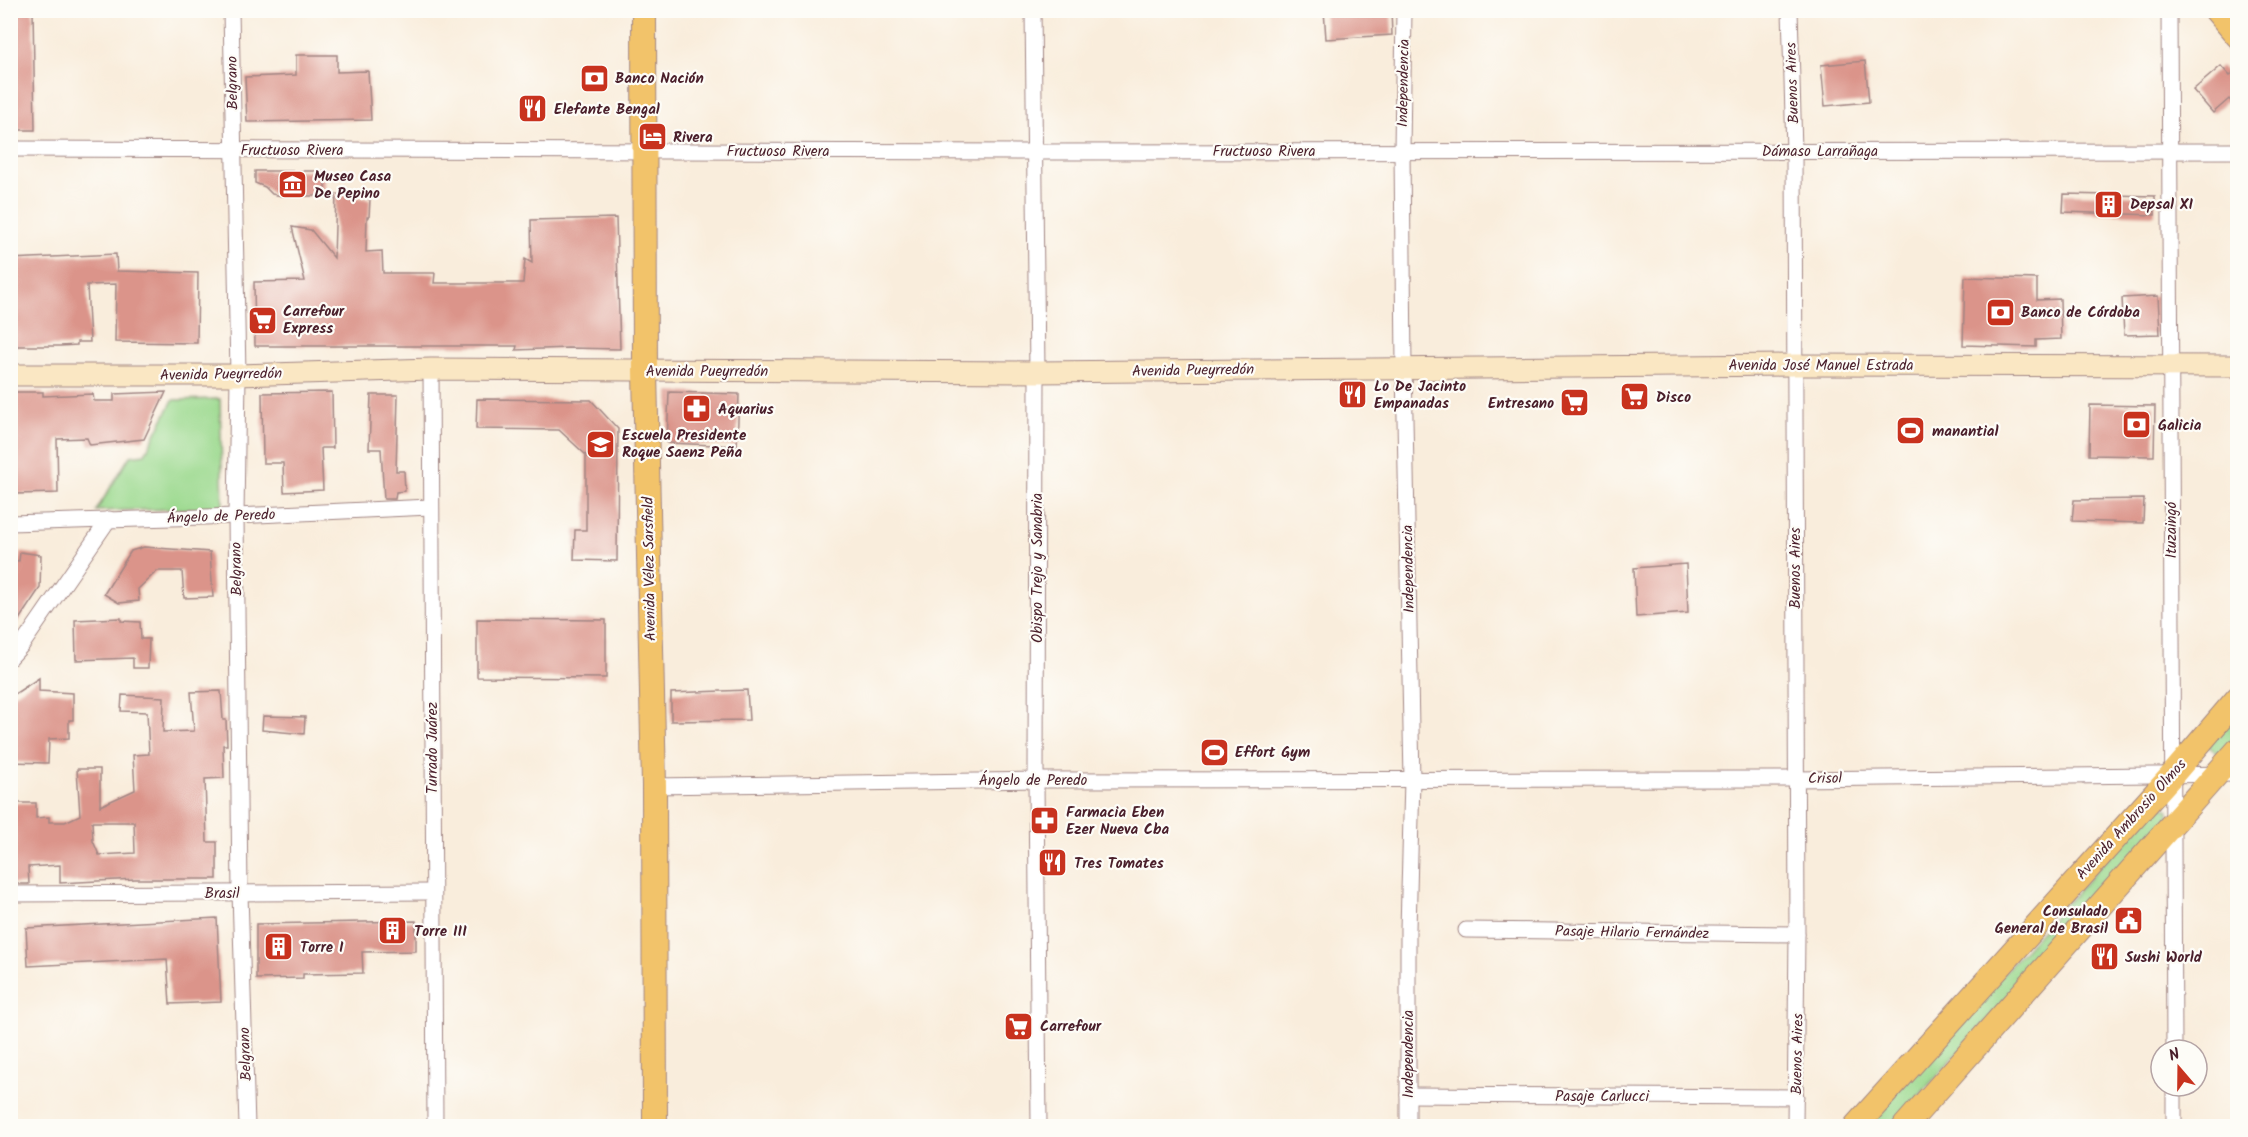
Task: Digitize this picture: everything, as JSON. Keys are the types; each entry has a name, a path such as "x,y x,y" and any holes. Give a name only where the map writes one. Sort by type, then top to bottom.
{"main road":[{"name":"Avenida Vélez Sarsfield","path":"644,10 645,371 654,786 655,1126"},
{"path":"2216,10 2238,36"},
{"name":"Avenida José Manuel Estrada","path":"1404,368 1794,365 2238,366"},
{"name":"Avenida Pueyrredón","path":"10,375 237,375 431,369 1037,372 1404,368"},
{"name":"Avenida Ambrosio Olmos","path":"1856,1126 2173,774 2238,698"},
{"path":"1905,1126 2173,822 2228,774 2238,750"}],"street":[{"name":"Belgrano","path":"231,10 237,375 236,516 240,893 247,1126"},
{"name":"Obispo Trejo y Sanabria","path":"1034,10 1039,1126"},
{"name":"Independencia","path":"1404,10 1402,150 1404,368 1412,780 1408,929 1408,1126"},
{"name":"Buenos Aires","path":"1790,10 1794,151 1797,934 1795,1126"},
{"name":"Ituzaingó","path":"2169,10 2174,1038"},
{"name":"Fructuoso Rivera","path":"10,149 1034,152 1402,150"},
{"name":"Dámaso Larrañaga","path":"1402,150 2238,151"},
{"name":"Turrado Juárez","path":"431,369 435,1126"},
{"name":"Ángelo de Peredo","path":"10,523 430,507"},
{"path":"10,658 22,645 110,519"},
{"name":"Crisol","path":"1412,780 1795,779 2228,774"},
{"name":"Ángelo de Peredo","path":"654,786 1036,780 1412,780"},
{"name":"Brasil","path":"10,894 433,892"},
{"name":"Pasaje Hilario Fernández","path":"1466,930 1797,934"},
{"name":"Pasaje Carlucci","path":"1408,1095 1796,1097"},
{"path":"2174,1098 2174,1126"}],"green space":[{"path":"220,399 223,508 96,511 130,456 145,454 173,400"},
{"path":"2237,711 2237,739 2222,757 2208,746"},
{"path":"2157,803 2169,810 2169,818 1892,1126 1865,1126"}],"building":[{"path":"10,10 33,10 35,130 10,130"},
{"path":"1324,10 1391,10 1392,35 1326,39"},
{"path":"296,55 337,55 337,72 368,71 371,120 247,122 245,77 296,75"},
{"path":"1865,61 1869,102 1825,106 1821,65"},
{"path":"2221,66 2230,76 2238,69 2238,109 2229,99 2213,113 2193,90"},
{"name":"Museo Casa De Pepino","path":"255,171 325,171 325,196 272,194 265,187 255,183"},
{"path":"336,194 370,199 366,252 382,251 383,273 435,273 434,283 523,283 525,259 532,263 531,220 616,218 620,349 516,350 517,346 255,346 254,282 305,281 292,227 311,230 334,258"},
{"name":"Depsal XI","path":"2064,194 2155,196 2155,215 2063,212"},
{"path":"116,254 117,271 198,273 197,343 115,342 116,284 87,285 90,342 60,346 10,346 10,259"},
{"name":"Banco de Córdoba","path":"1965,277 2037,279 2037,300 2060,299 2061,339 2036,340 2036,347 1963,345"},
{"path":"2158,296 2160,334 2124,335 2122,298"},
{"path":"10,392 43,392 43,396 93,394 94,401 114,401 114,394 166,392 144,439 90,445 87,438 57,439 58,493 14,494 13,452 10,452"},
{"path":"332,392 333,448 321,448 323,490 284,492 283,463 263,463 262,393"},
{"path":"669,392 739,394 737,446 667,443"},
{"path":"371,395 398,395 396,471 404,471 405,491 396,492 395,499 384,499 381,449 369,449"},
{"path":"477,399 591,400 618,429 617,561 574,560 575,530 586,530 586,455 559,430 476,429"},
{"path":"2090,405 2155,406 2154,456 2089,455"},
{"path":"2144,499 2143,523 2072,521 2074,500"},
{"path":"144,547 210,552 213,597 184,598 182,571 157,571 138,589 139,601 119,603 104,594 131,551"},
{"path":"20,552 41,555 40,588 10,633 10,560 19,561"},
{"path":"1686,564 1688,613 1636,617 1634,568"},
{"path":"121,618 121,621 140,622 141,639 149,639 148,668 133,668 133,658 76,660 75,620"},
{"path":"477,619 606,620 606,678 477,677"},
{"path":"39,678 39,691 73,693 73,720 69,720 69,738 49,739 48,763 10,762 10,697"},
{"path":"747,690 749,720 671,721 671,693"},
{"path":"221,691 223,720 226,720 227,745 223,745 224,778 205,779 207,842 217,842 217,879 135,879 60,883 60,865 28,867 29,884 10,884 10,803 36,803 36,818 49,817 49,822 65,822 80,815 77,769 100,769 100,806 135,790 133,755 149,754 147,712 121,711 122,695 164,697 163,732 194,731 191,692","holes":["92,822 134,822 135,853 99,855 93,841"]},
{"path":"263,716 305,717 304,734 262,730"},
{"path":"217,918 221,1002 170,1004 167,959 28,966 26,928"},
{"path":"416,921 416,951 362,952 363,973 303,974 303,978 256,979 256,924"}],"place":[{"name":"Banco Nación","path":"594,78"},
{"name":"Elefante Bengal","path":"533,109"},
{"name":"Rivera","path":"652,137"},
{"name":"Museo Casa De Pepino","path":"293,185"},
{"name":"Depsal XI","path":"2109,204"},
{"name":"Banco de Córdoba","path":"2000,312"},
{"name":"Carrefour Express","path":"262,320"},
{"name":"Lo De Jacinto Empanadas","path":"1353,395"},
{"name":"Disco","path":"1635,397"},
{"name":"Entresano","path":"1575,403"},
{"name":"Aquarius","path":"697,409"},
{"name":"Galicia","path":"2137,425"},
{"name":"manantial","path":"1911,431"},
{"name":"Escuela Presidente Roque Saenz Peña","path":"601,444"},
{"name":"Effort Gym","path":"1214,752"},
{"name":"Farmacia Eben Ezer Nueva Cba","path":"1045,821"},
{"name":"Tres Tomates","path":"1053,863"},
{"name":"Consulado General de Brasil","path":"2129,920"},
{"name":"Torre III","path":"393,931"},
{"name":"Torre I","path":"279,947"},
{"name":"Sushi World","path":"2104,957"},
{"name":"Carrefour","path":"1019,1026"}]}
